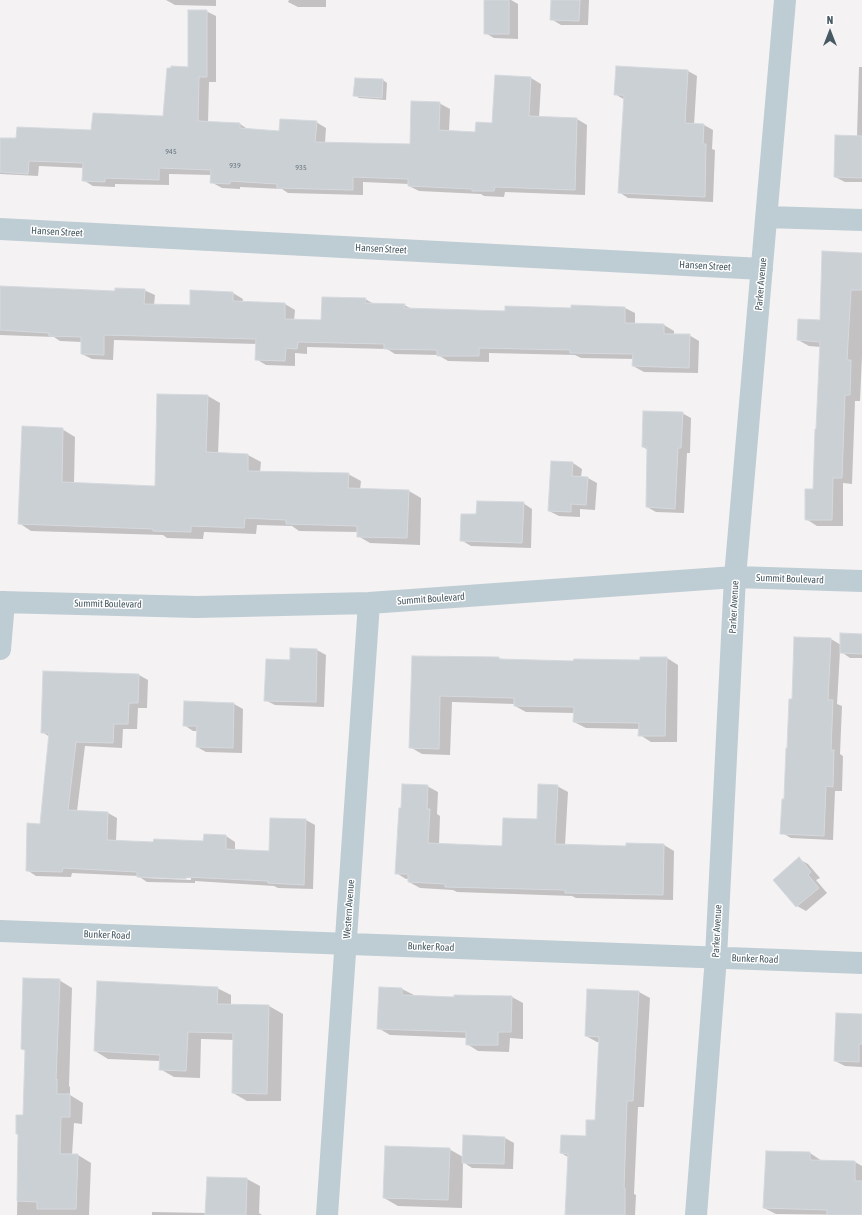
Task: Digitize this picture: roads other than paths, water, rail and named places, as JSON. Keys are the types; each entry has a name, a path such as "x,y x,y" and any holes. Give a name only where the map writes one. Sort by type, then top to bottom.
{"street":[{"name":"Parker Avenue","path":"696,1215 716,957 735,577 785,0"},
{"path":"767,217 862,220"},
{"name":"Hansen Street","path":"0,229 762,269"},
{"name":"Summit Boulevard","path":"2,602 197,606 370,603 735,577 862,581"},
{"path":"0,649 2,602"},
{"name":"Western Avenue","path":"327,1215 370,603"},
{"name":"Bunker Road","path":"0,931 862,962"}]}
